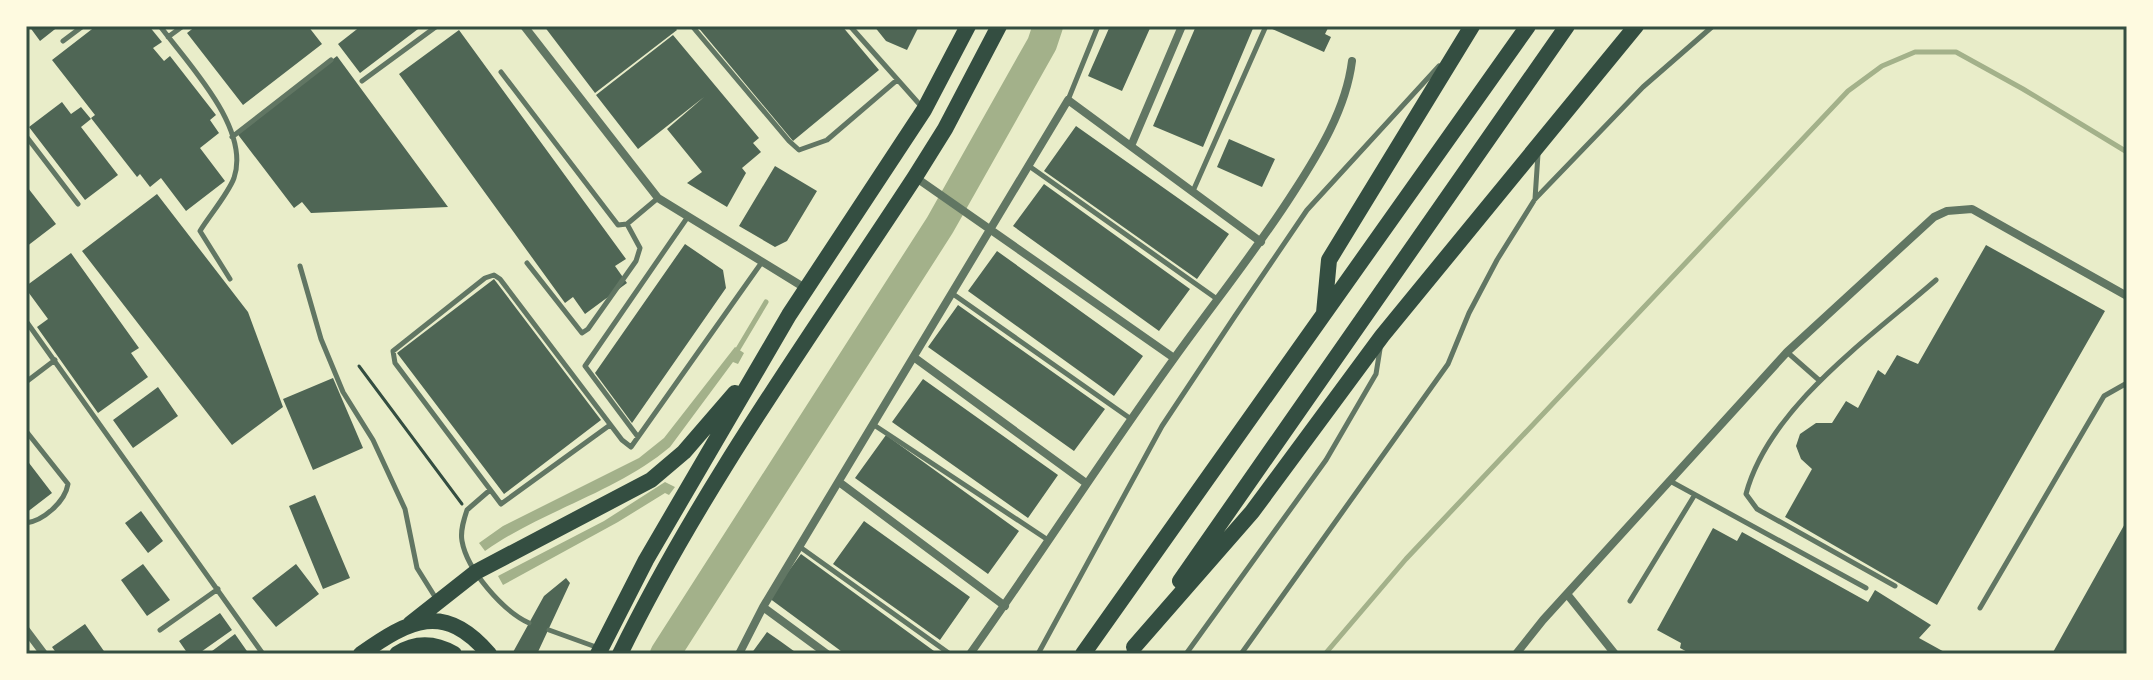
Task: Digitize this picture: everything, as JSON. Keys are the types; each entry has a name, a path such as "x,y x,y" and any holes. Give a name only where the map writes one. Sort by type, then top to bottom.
{"main road":[{"path":"600,651 646,560 805,288 924,110 968,26"},
{"path":"620,654 649,596 728,462 945,129 999,26"},
{"path":"1131,651 1567,26"},
{"path":"1131,651 1252,512 1382,336 1636,26"},
{"path":"1324,314 1329,260 1468,32"},
{"path":"1083,654 1523,33"},
{"path":"410,624 476,572 651,480 684,452 762,362"},
{"path":"361,654 389,635 423,620 450,624 466,633 489,654"},
{"path":"397,654 413,646 427,645 454,654"}],"street":[{"path":"524,26 658,198 805,288"},
{"path":"1131,146 1182,26"},
{"path":"970,654 1174,358 1261,242 1317,155 1334,122 1351,75 1352,61"},
{"path":"739,654 763,607 1068,100 1261,242"},
{"path":"915,177 1174,358"},
{"path":"1516,654 1787,352 1934,217 1959,209 1972,209 2127,296"},
{"path":"915,358 1086,483"},
{"path":"839,482 1005,606"},
{"path":"1567,594 1615,654"},
{"path":"763,607 827,654"},
{"path":"26,630 44,654"}],"lane":[{"path":"63,41 83,26"},
{"path":"160,26 225,114 237,151 234,179 200,231 230,279"},
{"path":"168,37 183,26"},
{"path":"362,81 437,26"},
{"path":"692,26 799,150 827,140 897,80"},
{"path":"850,26 924,110"},
{"path":"1068,100 1098,26"},
{"path":"1193,191 1266,26"},
{"path":"1241,654 1448,364 1469,313 1535,199 1643,87 1713,26"},
{"path":"1038,654 1162,426 1307,210 1468,32"},
{"path":"232,137 331,60"},
{"path":"501,72 618,225 627,224 658,198"},
{"path":"26,136 78,204"},
{"path":"1535,199 1539,145"},
{"path":"1029,166 1218,300"},
{"path":"638,437 585,366 687,218"},
{"path":"527,263 582,333 588,329 636,261 640,248 627,224"},
{"path":"610,425 501,504 393,358 393,351 485,278 494,275 610,425 631,447 762,262"},
{"path":"300,266 326,352 343,392 373,440 405,509 417,568 438,601"},
{"path":"1895,586 1757,509 1746,494 1750,480 1781,424 1820,381 1936,280"},
{"path":"953,294 1131,419"},
{"path":"26,321 263,654"},
{"path":"1186,654 1326,460 1376,374 1382,336"},
{"path":"1787,352 1820,381"},
{"path":"26,382 55,360"},
{"path":"1980,608 2104,396 2127,383"},
{"path":"874,425 1049,540"},
{"path":"26,431 68,484 59,503 35,521 26,523"},
{"path":"1669,480 1866,588"},
{"path":"490,490 467,510 462,542 476,572 499,602 529,623"},
{"path":"1630,601 1694,496"},
{"path":"800,547 950,654"},
{"path":"160,630 218,589"},
{"path":"549,630 600,651"}],"path":[{"path":"359,366 467,510"}],"shaded area":[{"path":"735,347 744,353 738,364 733,362 670,447 626,477 531,524 485,551 479,543 503,526 639,458 664,438"},
{"path":"665,482 675,487 669,495 665,493 503,585 498,576 604,521"}],"building":[{"path":"29,26 59,26 40,41"},
{"path":"96,26 149,26 162,42 153,48 164,61 170,56 216,115 210,120 219,133 200,148 225,181 186,211 161,178 150,187 140,174 137,177 91,118 95,115 52,60"},
{"path":"196,26 308,26 322,44 243,105 187,33"},
{"path":"361,26 422,26 360,73 338,44"},
{"path":"544,26 674,26 677,30 595,93"},
{"path":"697,26 842,26 879,70 793,141"},
{"path":"874,26 919,26 907,50 886,41"},
{"path":"1110,26 1151,26 1122,91 1088,76"},
{"path":"1196,26 1254,26 1203,147 1153,126"},
{"path":"1271,26 1325,26 1328,28 1325,34 1331,37 1324,52"},
{"path":"459,30 626,259 615,266 627,283 585,314 573,297 565,303 399,74"},
{"path":"673,35 759,138 753,143 761,152 742,168 746,173 727,207 687,183 702,172 667,129 704,97 638,149 596,95"},
{"path":"337,56 448,207 311,213 302,202 294,208 236,132"},
{"path":"62,102 71,114 81,107 91,119 81,127 118,175 85,200 29,127"},
{"path":"1076,126 1229,234 1197,279 1044,171"},
{"path":"1229,139 1275,159 1262,187 1217,167"},
{"path":"775,166 817,191 787,241 775,247 739,226"},
{"path":"1044,184 1190,289 1159,331 1013,226"},
{"path":"28,188 56,224 26,247 26,190"},
{"path":"157,194 248,312 283,407 232,445 82,251"},
{"path":"685,244 723,270 726,288 632,423 595,373"},
{"path":"1986,245 2105,311 1937,605 1785,517 1812,469 1801,459 1796,446 1800,434 1816,423 1832,423 1846,401 1858,408 1878,370 1885,375 1897,355 1918,364"},
{"path":"997,251 1143,356 1114,396 968,291"},
{"path":"71,253 139,348 131,353 148,377 98,413 37,327 48,319 26,289"},
{"path":"494,279 601,420 504,494 397,353"},
{"path":"958,305 1105,409 1074,451 928,347"},
{"path":"333,378 363,448 313,470 283,399"},
{"path":"923,379 1058,475 1028,518 892,422"},
{"path":"158,387 178,416 133,448 113,420"},
{"path":"886,435 1019,531 988,574 855,478"},
{"path":"26,459 52,493 26,513"},
{"path":"315,495 350,578 323,589 289,506"},
{"path":"141,511 163,541 148,553 125,523"},
{"path":"2127,520 2127,654 2052,654"},
{"path":"864,521 970,597 940,640 833,564"},
{"path":"1713,528 1737,541 1742,532 1868,602 1875,590 1931,625 1919,638 1948,654 1691,654 1680,648 1681,643 1657,630"},
{"path":"801,554 934,651 932,654 845,654 769,598"},
{"path":"143,564 170,600 147,616 121,580"},
{"path":"296,564 319,594 276,627 252,598"},
{"path":"566,578 570,583 537,654 512,654 544,596"},
{"path":"220,613 232,630 198,654 188,654 179,641"},
{"path":"85,624 106,654 57,654 52,647"},
{"path":"767,632 780,641 798,654 751,654"},
{"path":"235,634 249,654 208,654"}],"waterway":[{"path":"665,654 940,225 1042,44 1048,26"},
{"path":"1325,654 1406,559 1848,91 1882,66 1915,52 1956,52 2127,152"},
{"path":"738,349 766,302"}]}
